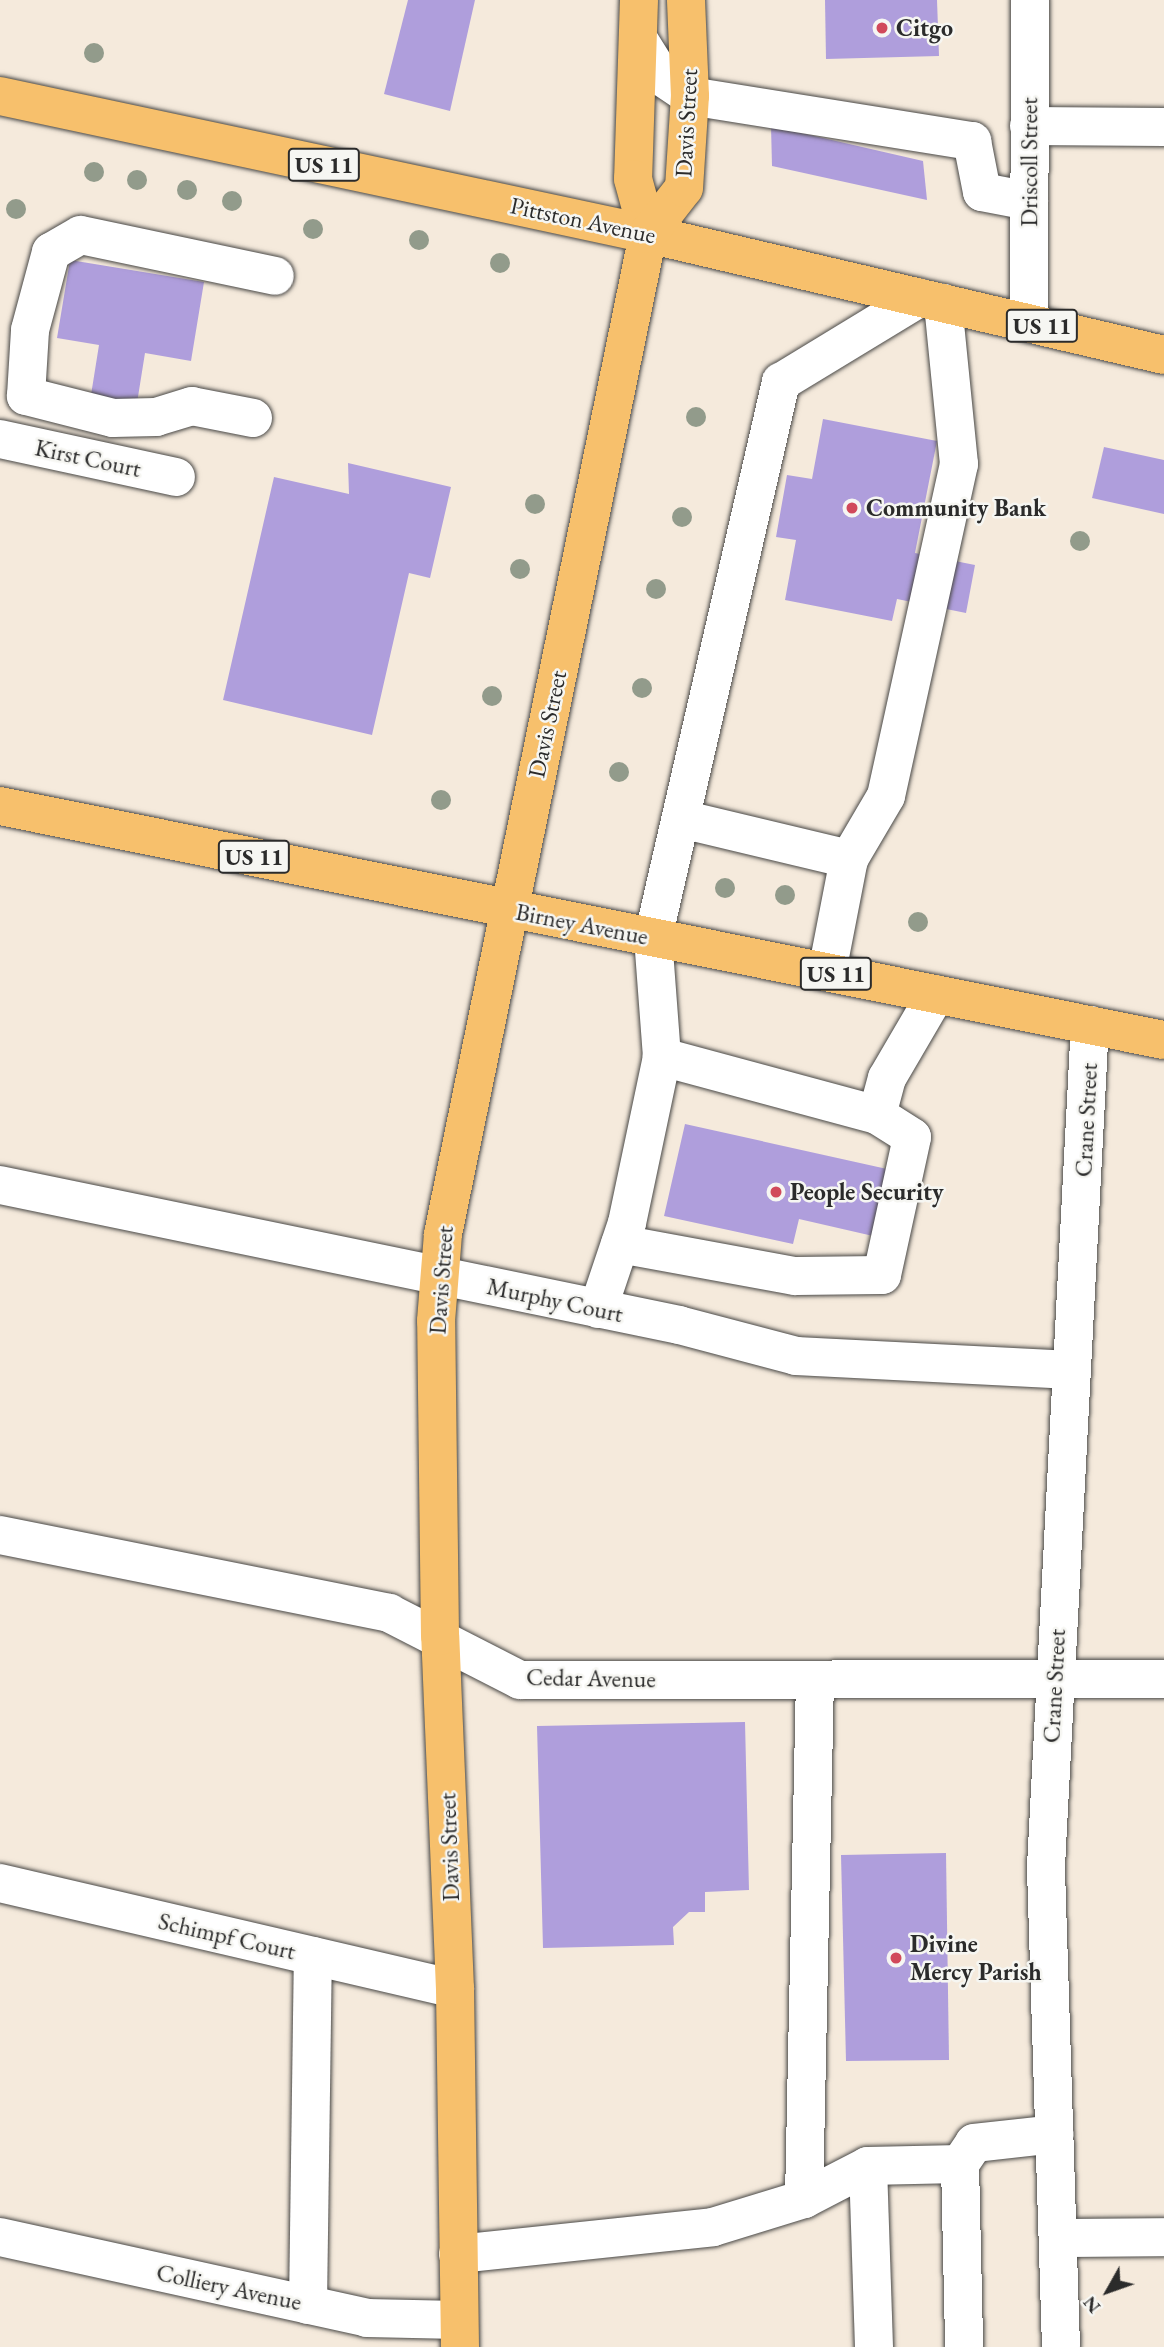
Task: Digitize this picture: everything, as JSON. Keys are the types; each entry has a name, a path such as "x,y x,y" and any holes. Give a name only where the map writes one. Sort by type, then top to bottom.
{"main road":[{"name":"Davis Street","path":"639,0 633,179 648,234"},
{"name":"Davis Street","path":"460,2334 455,1989 440,1636 439,1276 450,1190 648,234 684,188 690,96 686,0"},
{"name":"Pittston Avenue","path":"0,96 648,234 1164,355"},
{"name":"Birney Avenue","path":"0,806 1164,1040"}],"street":[{"name":"Driscoll Street","path":"1029,323 1030,0"},
{"path":"639,40 662,77 690,96 972,141 982,192 1029,201"},
{"path":"1029,125 1164,127"},
{"path":"253,418 191,406 156,416 113,418 26,396 30,330 51,252 81,235 275,276"},
{"path":"598,1309 620,1244 662,1057 653,938 782,382 931,300 959,464 886,796 849,859 827,972"},
{"name":"Kirst Court","path":"0,439 176,477"},
{"path":"681,818 849,859"},
{"path":"877,1115 887,1078 936,994"},
{"name":"Crane Street","path":"1061,2347 1046,1866 1090,1025"},
{"path":"620,1244 794,1276 882,1275 912,1137 877,1115 662,1057"},
{"name":"Murphy Court","path":"0,1185 598,1309 826,1361 1072,1370"},
{"name":"Cedar Avenue","path":"0,1535 389,1613 440,1636 520,1680 1164,1679"},
{"path":"804,2199 815,1679"},
{"name":"Schimpf Court","path":"0,1883 455,1989"},
{"path":"308,2305 313,1956"},
{"path":"964,2347 960,2164 974,2143 1055,2134"},
{"path":"458,2254 713,2227 804,2199 868,2166 960,2164"},
{"path":"868,2166 874,2347"},
{"name":"Colliery Avenue","path":"0,2237 368,2318 460,2334"},
{"path":"1059,2238 1164,2237"}],"building":[{"path":"408,0 475,0 450,111 384,94"},
{"name":"Citgo","path":"825,0 937,0 939,56 826,59"},
{"path":"771,126 923,161 927,200 772,166"},
{"path":"70,260 204,282 191,361 145,353 137,403 91,395 99,345 57,338"},
{"name":"Community Bank","path":"823,419 937,441 915,553 975,565 966,613 897,599 892,621 785,600 796,540 776,537 787,475 812,479"},
{"path":"1104,447 1164,460 1164,514 1092,498"},
{"path":"348,463 451,487 430,578 409,573 372,735 223,700 274,477 349,494"},
{"name":"People Security","path":"685,1124 887,1169 873,1236 799,1219 793,1244 664,1216"},
{"path":"745,1722 749,1890 705,1892 705,1912 689,1912 673,1927 674,1945 543,1948 537,1726"},
{"name":"Divine Mercy Parish","path":"946,1853 949,2060 846,2061 841,1855"}],"place":[{"name":"Citgo","path":"882,28"},
{"name":"Community Bank","path":"852,508"},
{"name":"People Security","path":"776,1192"},
{"name":"Divine Mercy Parish","path":"896,1958"}]}
